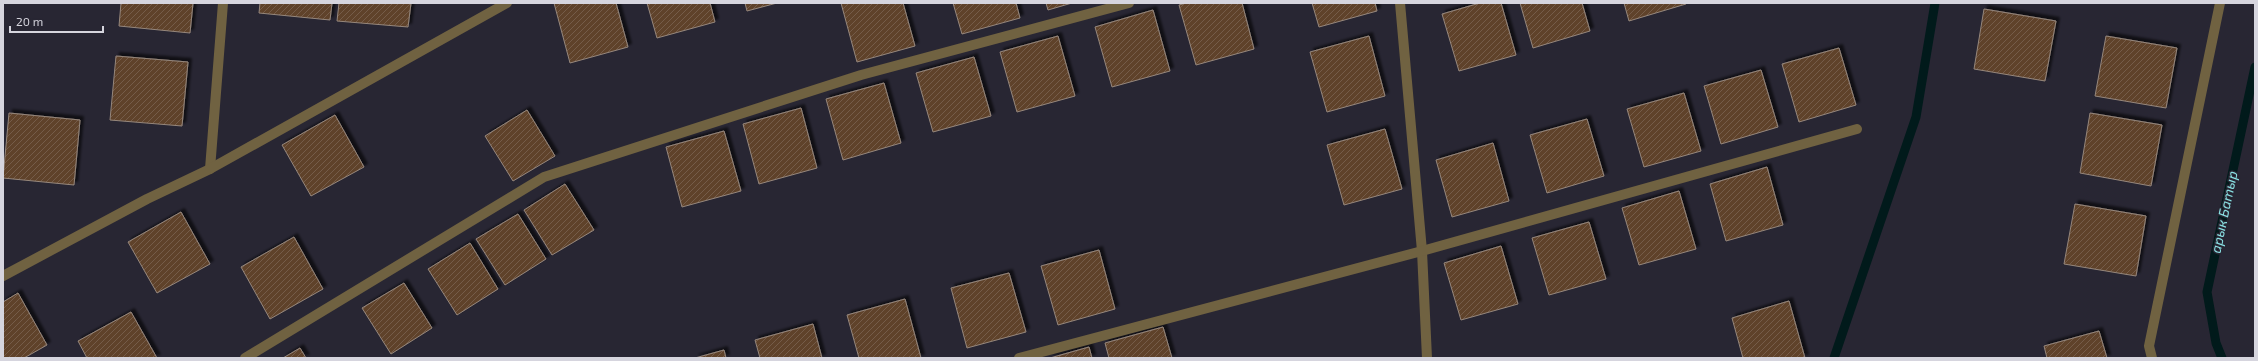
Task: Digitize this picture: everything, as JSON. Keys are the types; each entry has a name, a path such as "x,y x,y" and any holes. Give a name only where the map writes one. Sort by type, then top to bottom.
{"street":[{"path":"210,169 222,3"},
{"path":"3,276 147,199 210,169 507,3"},
{"path":"244,358 544,177 861,75 1129,3"},
{"path":"1400,3 1422,251 1427,358"},
{"path":"2152,358 2149,346 2220,3"},
{"path":"1019,358 1422,251 1857,129"}],"building":[{"path":"121,3 193,3 190,33 119,26"},
{"path":"260,3 332,3 330,20 259,13"},
{"path":"339,3 411,3 408,27 337,21"},
{"path":"554,3 616,3 628,47 570,63"},
{"path":"647,3 710,3 715,22 657,38"},
{"path":"745,3 777,3 747,11"},
{"path":"841,3 903,3 915,46 857,62"},
{"path":"953,3 1016,3 1020,18 962,34"},
{"path":"1046,3 1072,3 1048,10"},
{"path":"1186,3 1242,3 1254,49 1196,65 1179,5"},
{"path":"1312,3 1375,3 1377,11 1319,27"},
{"path":"1480,3 1501,3 1516,55 1459,71 1442,14"},
{"path":"1520,3 1582,3 1590,31 1533,48"},
{"path":"1624,3 1685,3 1686,4 1629,21"},
{"path":"1984,9 2056,21 2045,81 1974,69"},
{"path":"1153,10 1170,71 1112,87 1095,27"},
{"path":"1058,36 1075,96 1017,112 1000,52"},
{"path":"1369,36 1385,96 1327,112 1310,52"},
{"path":"2106,36 2177,48 2166,108 2095,96"},
{"path":"1839,48 1856,105 1799,122 1782,64"},
{"path":"116,56 188,62 182,126 110,120"},
{"path":"974,57 991,116 933,132 916,73"},
{"path":"1761,70 1778,127 1721,144 1704,86"},
{"path":"884,83 901,143 843,160 826,99"},
{"path":"1684,93 1701,151 1644,167 1627,109"},
{"path":"801,108 817,168 759,184 743,124"},
{"path":"527,110 555,156 513,181 485,136"},
{"path":"9,113 80,120 74,185 3,178"},
{"path":"2090,113 2162,125 2151,186 2080,173"},
{"path":"335,115 364,167 311,196 282,145"},
{"path":"1587,119 1604,176 1547,193 1530,135"},
{"path":"1385,129 1402,189 1344,205 1327,145"},
{"path":"724,131 741,191 682,207 666,147"},
{"path":"1493,143 1509,201 1452,217 1436,160"},
{"path":"1767,167 1783,225 1726,241 1710,184"},
{"path":"565,184 594,230 552,255 524,210"},
{"path":"1679,191 1696,249 1639,265 1622,208"},
{"path":"2075,204 2146,216 2136,276 2064,264"},
{"path":"181,212 210,264 157,293 128,242"},
{"path":"518,214 546,259 505,285 476,239"},
{"path":"1589,222 1606,279 1549,295 1532,238"},
{"path":"294,237 323,289 270,319 241,267"},
{"path":"470,243 498,289 457,315 428,269"},
{"path":"1501,246 1518,304 1461,320 1444,263"},
{"path":"1099,250 1115,309 1058,325 1041,266"},
{"path":"1009,273 1026,332 967,348 951,288"},
{"path":"404,283 432,328 391,354 362,308"},
{"path":"18,293 47,345 24,358 3,358 3,302"},
{"path":"905,299 921,358 859,358 847,315"},
{"path":"1789,301 1805,358 1743,358 1732,318"},
{"path":"131,312 157,358 87,358 78,341"},
{"path":"813,324 822,358 760,358 755,340"},
{"path":"1163,327 1172,358 1109,358 1105,343"},
{"path":"2099,331 2107,358 2047,358 2044,346"},
{"path":"1089,347 1092,358 1050,358"},
{"path":"300,348 306,358 283,358"},
{"path":"724,350 726,358 695,358"}],"waterway":[{"path":"1834,358 1916,117 1935,3"},
{"name":"арык Батыр","path":"2222,358 2216,343 2207,292 2255,67"}]}
